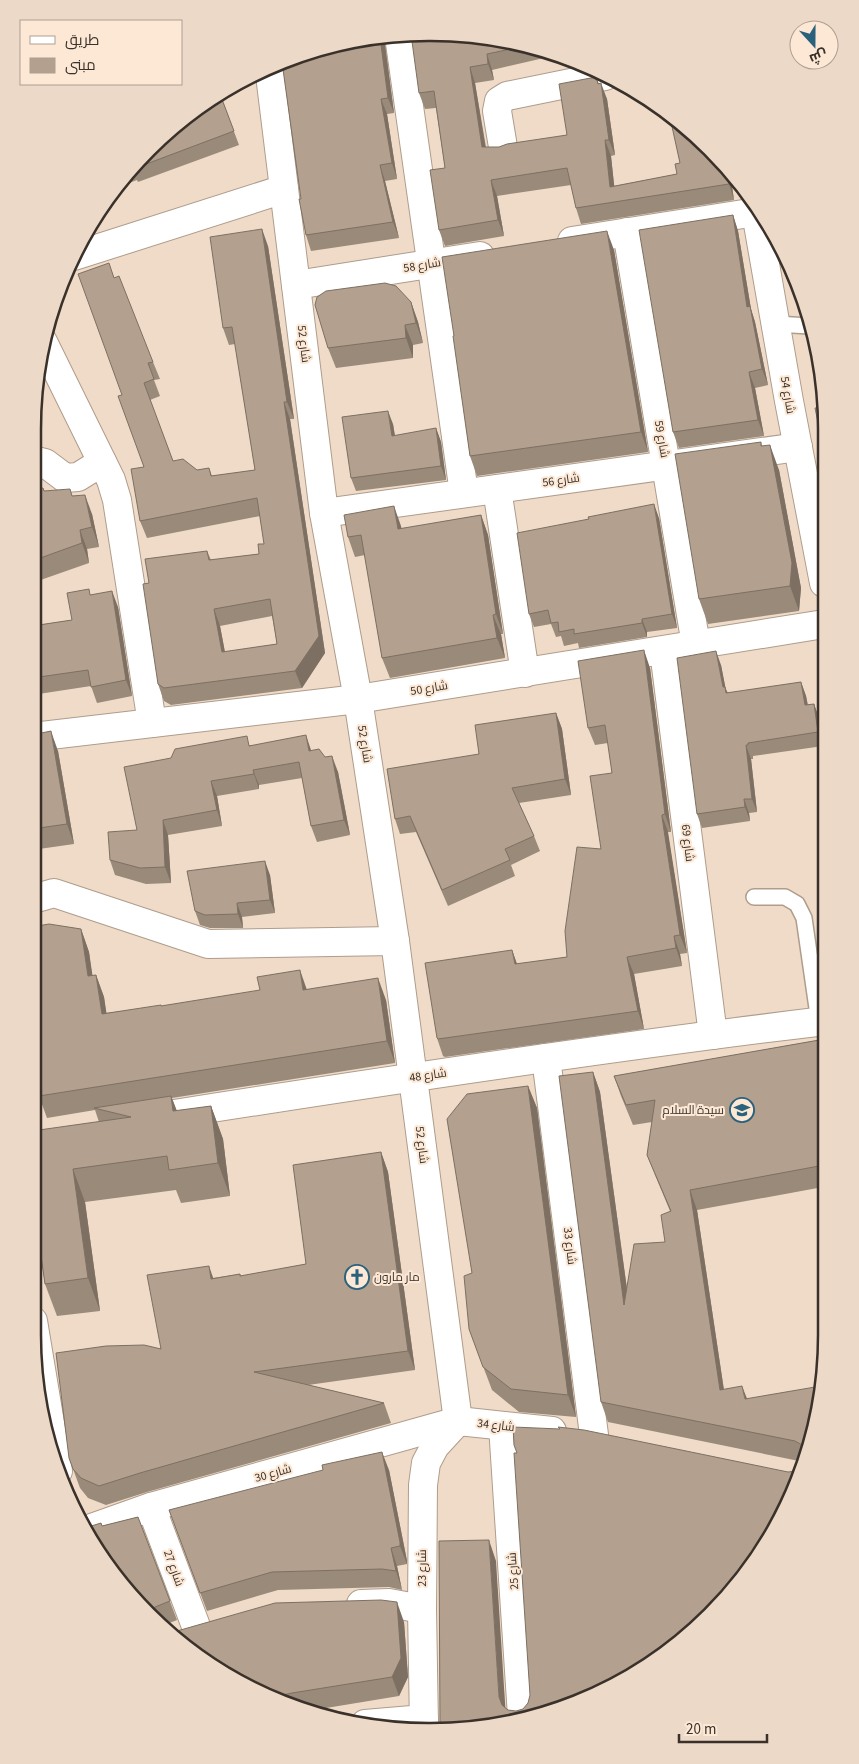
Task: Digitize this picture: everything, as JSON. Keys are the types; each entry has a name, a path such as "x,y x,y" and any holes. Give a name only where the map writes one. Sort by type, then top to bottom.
{"street":[{"path":"400,42 464,493"},
{"name":"شارع 52","path":"270,76 324,512 358,699 394,940 414,1076 458,1421"},
{"path":"502,147 497,111 499,101 507,96 594,78"},
{"path":"84,253 284,188"},
{"path":"549,245 749,210"},
{"name":"شارع 54","path":"759,224 818,552"},
{"name":"شارع 59","path":"627,232 696,646"},
{"name":"شارع 58","path":"296,285 500,252"},
{"path":"49,354 111,480 116,500 152,723"},
{"name":"شارع 56","path":"324,512 798,447"},
{"path":"41,463 64,478 78,477 102,462"},
{"path":"497,489 525,673"},
{"name":"شارع 50","path":"41,736 358,699 818,625"},
{"name":"شارع 69","path":"664,651 713,1035"},
{"path":"41,897 54,893 208,944 394,940"},
{"name":"شارع 48","path":"150,1118 414,1076 818,1022"},
{"name":"شارع 33","path":"546,1058 594,1435"},
{"name":"شارع 34","path":"458,1421 594,1435 622,1440"},
{"name":"شارع 30","path":"92,1528 152,1507 458,1421"},
{"name":"شارع 23","path":"424,1722 422,1609 423,1485 426,1463 435,1446 458,1421"},
{"name":"شارع 25","path":"503,1426 522,1712"},
{"name":"شارع 27","path":"152,1507 185,1633"},
{"path":"338,1604 389,1603 422,1609"},
{"path":"185,1633 224,1621"}],"lane":[{"path":"776,324 804,326"},
{"path":"754,897 786,897 797,904 804,918 818,998"}],"building":[{"path":"412,42 455,42 508,50 487,54 488,64 470,67 482,147 499,147 507,144 567,135 559,84 593,78 597,79 598,84 601,83 609,140 605,140 610,187 677,174 675,164 680,163 672,126 704,155 729,184 576,208 567,168 491,180 498,220 439,230 430,170 445,168 434,91 419,93"},
{"path":"381,45 388,98 381,99 392,163 380,165 393,222 306,235 299,199 301,199 283,70 329,54"},
{"path":"223,101 234,131 147,164 193,121"},
{"path":"733,215 747,307 750,306 762,369 749,372 758,420 673,432 639,230"},
{"path":"262,229 287,402 284,402 319,636 295,671 164,688 158,684 143,584 149,583 145,559 207,551 209,560 259,554 258,544 264,544 257,498 140,521 131,469 144,467 118,396 122,395 78,274 109,263 114,278 119,276 153,362 148,363 154,379 144,383 173,461 183,459 197,470 209,468 211,476 255,470 232,327 223,328 210,237","holes":["270,599 277,644 222,652 214,609"]},
{"path":"607,231 641,432 470,456 442,257"},
{"path":"385,283 396,286 411,302 416,323 405,325 406,338 328,348 315,305 317,297 326,291"},
{"path":"388,411 392,436 436,428 441,466 351,478 342,417"},
{"path":"761,442 761,446 770,445 792,563 790,586 699,599 675,454"},
{"path":"41,488 43,488 44,491 70,489 72,496 85,495 92,527 80,530 82,543 41,558"},
{"path":"654,504 672,614 642,619 642,623 574,634 574,629 559,632 558,622 551,623 548,610 529,614 517,533"},
{"path":"394,506 398,529 481,515 496,614 493,615 497,638 382,658 361,535 348,537 344,515"},
{"path":"89,589 90,595 112,591 126,680 91,687 88,670 41,677 41,625 72,620 67,593"},
{"path":"644,650 665,814 662,817 680,935 674,936 676,948 627,957 638,1011 438,1039 425,963 512,950 515,964 567,957 565,931 577,847 601,849 590,776 612,773 605,725 588,728 578,661"},
{"path":"716,651 723,687 725,687 726,693 801,682 805,705 814,704 818,732 748,743 746,745 752,799 744,799 745,807 697,814 677,658"},
{"path":"556,713 565,779 512,788 534,836 505,849 510,860 442,890 410,816 395,819 387,769 479,754 475,725"},
{"path":"51,731 67,824 41,828 41,733"},
{"path":"306,735 309,751 319,749 325,757 332,756 344,820 311,826 299,762 253,770 254,774 211,781 217,810 163,820 165,867 140,868 110,860 108,832 137,830 124,767 171,758 175,749 247,736 249,746"},
{"path":"265,861 270,900 237,903 238,914 205,915 195,911 187,871"},
{"path":"49,924 81,929 88,976 96,975 102,1014 260,990 257,977 300,970 303,990 378,978 387,1041 41,1096 41,925"},
{"path":"818,1040 818,1166 690,1190 720,1390 742,1386 745,1399 814,1387 802,1445 795,1441 601,1402 559,1076 593,1072 624,1305 634,1244 665,1242 661,1215 671,1211 647,1155 655,1100 626,1105 614,1076"},
{"path":"528,1086 568,1395 511,1389 483,1367 469,1329 464,1276 472,1273 447,1119 467,1094"},
{"path":"171,1096 173,1111 211,1106 218,1163 169,1170 167,1156 73,1169 88,1278 45,1284 41,1256 41,1130 131,1117 94,1108"},
{"path":"381,1152 408,1351 254,1372 384,1403 99,1486 81,1478 73,1469 69,1458 56,1353 106,1346 144,1345 161,1349 147,1275 209,1266 211,1279 240,1274 240,1276 306,1264 293,1165"},
{"path":"513,1427 560,1429 558,1427 584,1430 792,1472 766,1529 738,1571 704,1609 666,1643 624,1671 601,1683 554,1702 530,1710 505,1715 440,1723 439,1541 489,1540 499,1697 502,1705 508,1710 516,1711 523,1709 528,1703 530,1695 514,1453 517,1453 514,1445"},
{"path":"382,1452 400,1542 400,1546 391,1548 396,1571 382,1569 272,1572 200,1593 169,1510 323,1470 322,1465"},
{"path":"138,1517 170,1601 154,1608 121,1571 91,1526 101,1523 102,1526"},
{"path":"381,1600 397,1602 401,1658 392,1677 285,1694 235,1671 193,1643 179,1630 275,1603"}],"place":[{"name":"سيدة السلام","path":"742,1110"},
{"name":"مار مارون","path":"357,1277"}]}
